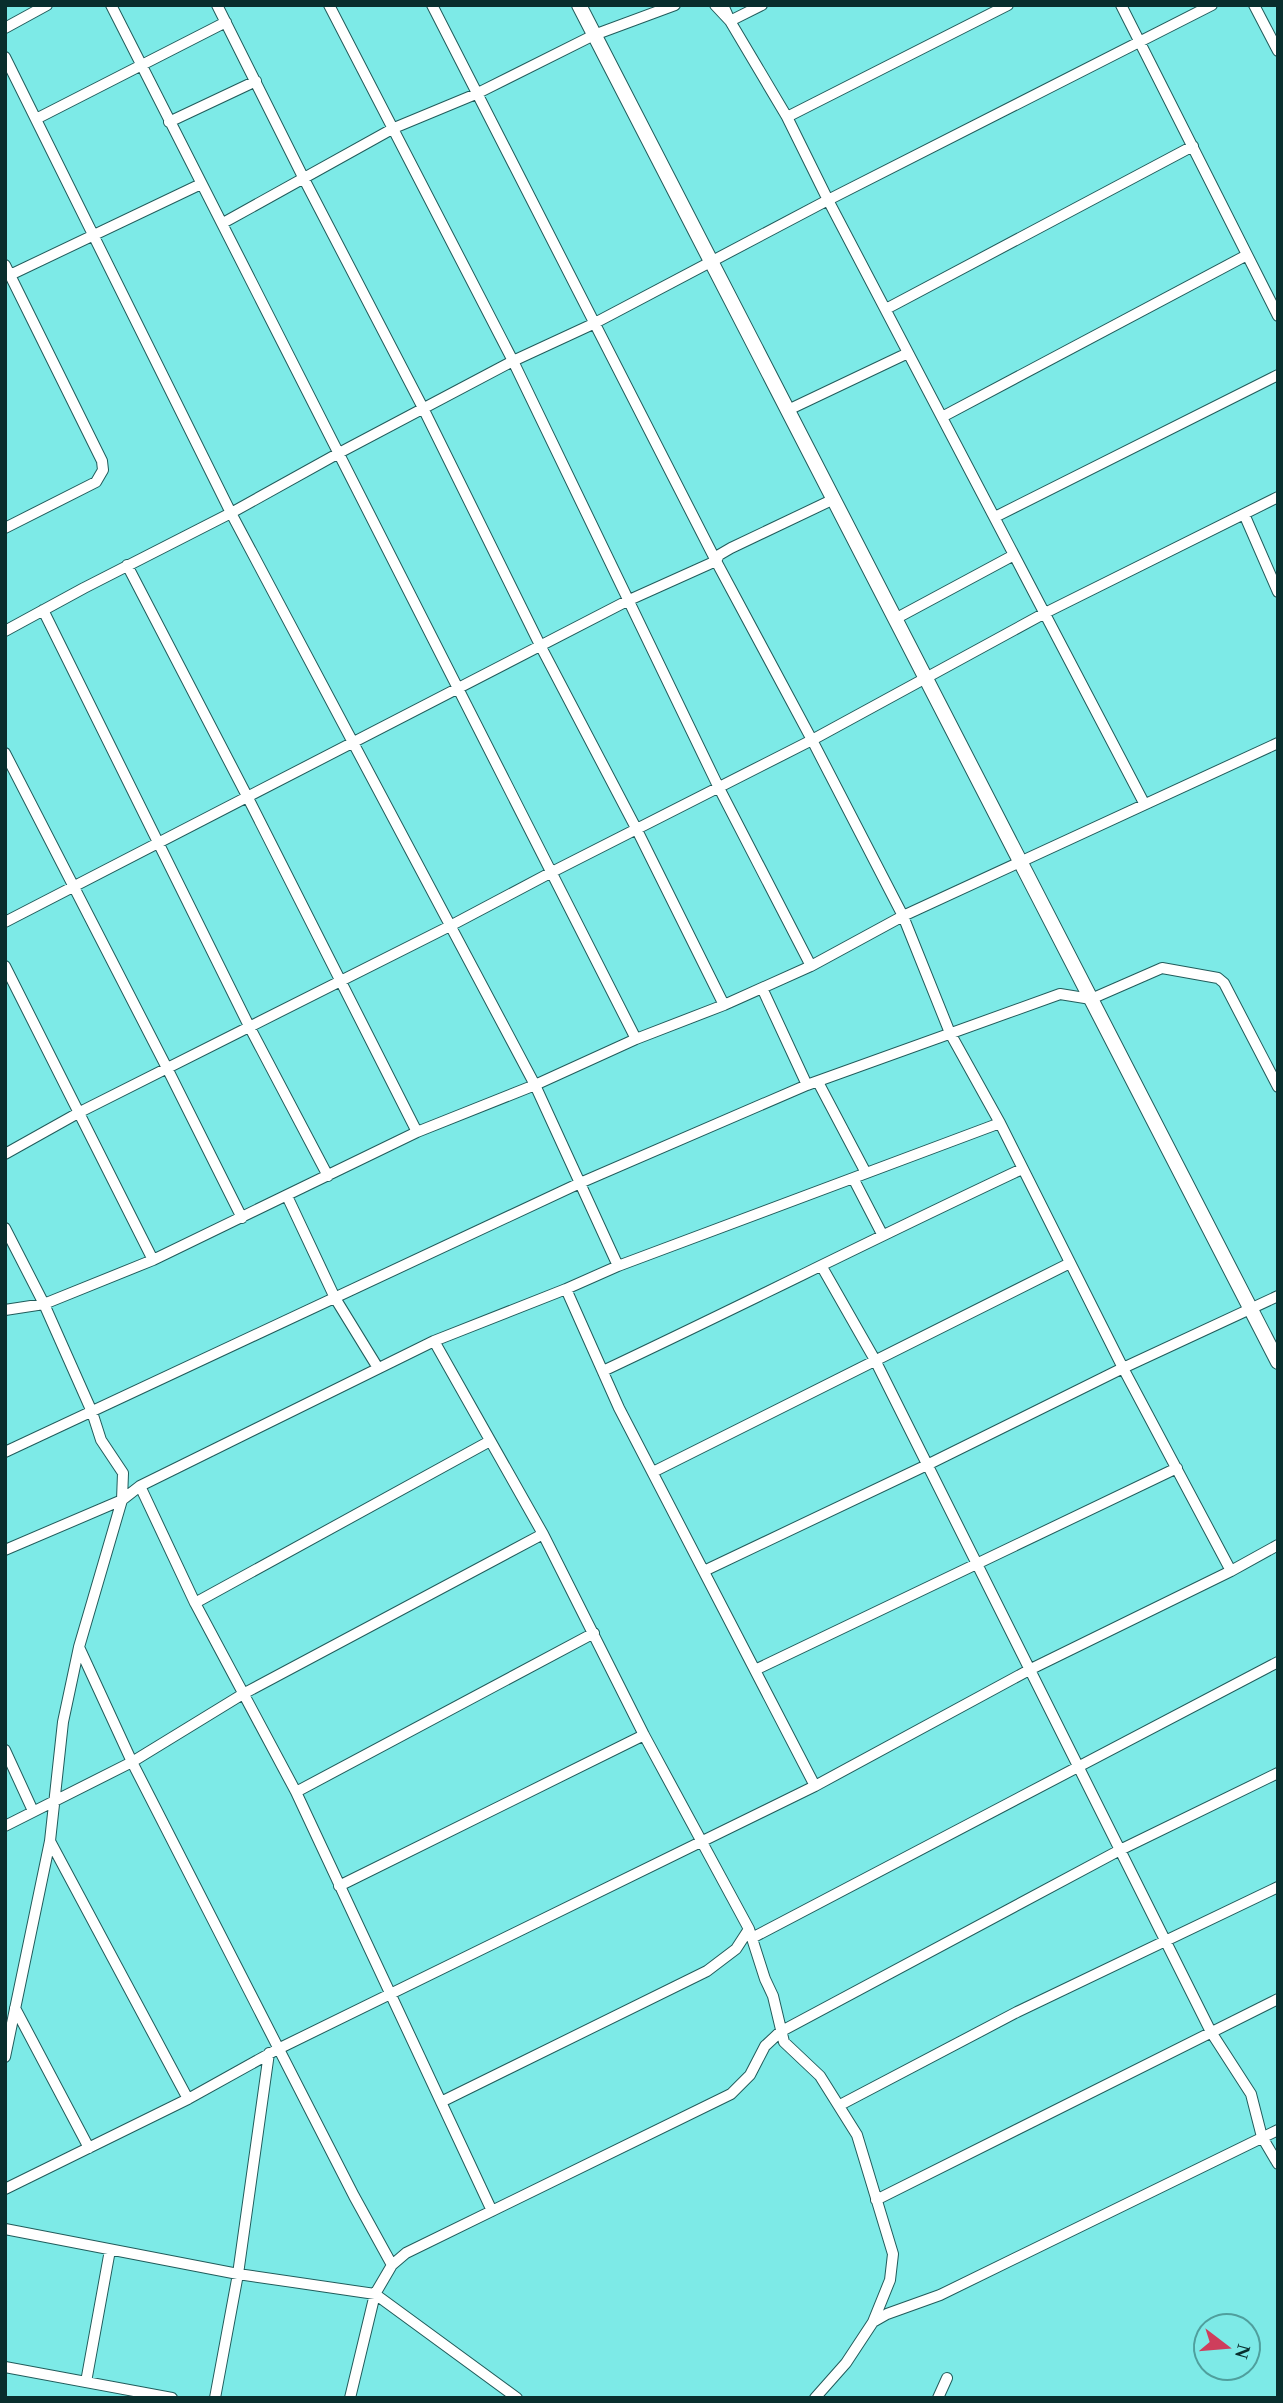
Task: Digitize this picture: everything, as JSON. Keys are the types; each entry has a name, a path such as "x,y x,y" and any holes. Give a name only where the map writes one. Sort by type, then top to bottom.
{"street":[{"path":"5,27 47,5"},
{"path":"111,5 636,1039"},
{"path":"217,5 724,1005"},
{"path":"329,5 513,362 718,786 811,966"},
{"path":"432,5 593,324 903,916 950,1033 1000,1123 1123,1368 1231,1570"},
{"path":"579,5 1278,1362"},
{"path":"223,223 394,128 476,94 594,35 675,5"},
{"path":"715,5 730,21"},
{"path":"723,5 787,117 1144,803"},
{"path":"730,21 762,5"},
{"path":"787,117 1008,5"},
{"path":"1121,5 1278,316"},
{"path":"5,631 231,513 423,408 593,324 828,200 1212,5"},
{"path":"1254,5 1278,51"},
{"path":"36,119 226,22"},
{"path":"5,57 231,513 535,1085 618,1266"},
{"path":"169,122 256,81"},
{"path":"886,309 1193,146"},
{"path":"5,528 96,482 103,470 102,461 8,270 201,184"},
{"path":"942,417 1247,256"},
{"path":"788,410 908,353"},
{"path":"995,517 1278,375"},
{"path":"5,1154 80,1112 168,1070 249,1026 812,740 1045,613 1278,498"},
{"path":"5,922 540,645 627,601 716,561 719,555 731,548 834,499"},
{"path":"1244,514 1278,592"},
{"path":"895,619 1014,555"},
{"path":"127,565 417,1132"},
{"path":"43,610 249,1026 328,1176"},
{"path":"5,1310 44,1304 153,1260 417,1132 535,1085 636,1039 724,1005 811,966 903,916 1144,803 1277,745"},
{"path":"5,753 242,1217"},
{"path":"5,966 153,1260"},
{"path":"5,1452 580,1183 812,1084 1060,994 1091,999 1162,968 1219,978 1278,1087"},
{"path":"762,988 812,1084 866,1173"},
{"path":"5,1550 122,1500 141,1486 434,1340 618,1266 1000,1123"},
{"path":"603,1371 822,1267 882,1234 1022,1170"},
{"path":"853,1178 882,1234"},
{"path":"288,1196 335,1298 378,1368"},
{"path":"5,1228 44,1304 92,1412 101,1440 123,1473 122,1500 79,1647 63,1722 50,1841 5,2057"},
{"path":"653,1472 1070,1263"},
{"path":"822,1267 875,1360 1211,2032 1251,2094 1262,2137 1278,2164"},
{"path":"566,1289 619,1408 816,1786"},
{"path":"704,1571 1278,1296"},
{"path":"434,1340 543,1534 644,1735 750,1934 765,1979 774,1996 780,2032 787,2046 815,2070 857,2135 891,2246 893,2263 890,2280 873,2322 846,2363 815,2398"},
{"path":"195,1603 490,1441"},
{"path":"755,1670 1177,1468"},
{"path":"141,1486 195,1603 296,1792 492,2211"},
{"path":"5,1826 132,1762 243,1694 543,1534"},
{"path":"5,2189 188,2099 274,2051 816,1786 1031,1669 1278,1545"},
{"path":"296,1792 594,1633"},
{"path":"79,1647 132,1762 274,2051 393,2265"},
{"path":"441,2102 707,1971 736,1949 750,1934 1278,1662"},
{"path":"339,1886 644,1735"},
{"path":"5,1750 33,1811"},
{"path":"350,2398 374,2294 393,2265 406,2253 731,2094 750,2076 765,2046 780,2032 1120,1850 1278,1773"},
{"path":"50,1841 188,2099"},
{"path":"840,2105 1017,2012 1166,1943 1278,1887"},
{"path":"876,2200 1278,1998"},
{"path":"15,2008 89,2148"},
{"path":"215,2398 274,2051"},
{"path":"873,2322 887,2314 940,2295 1278,2130"},
{"path":"5,2229 238,2274 374,2294 517,2398"},
{"path":"86,2382 110,2250"},
{"path":"5,2367 172,2398"},
{"path":"938,2398 947,2378"}]}
